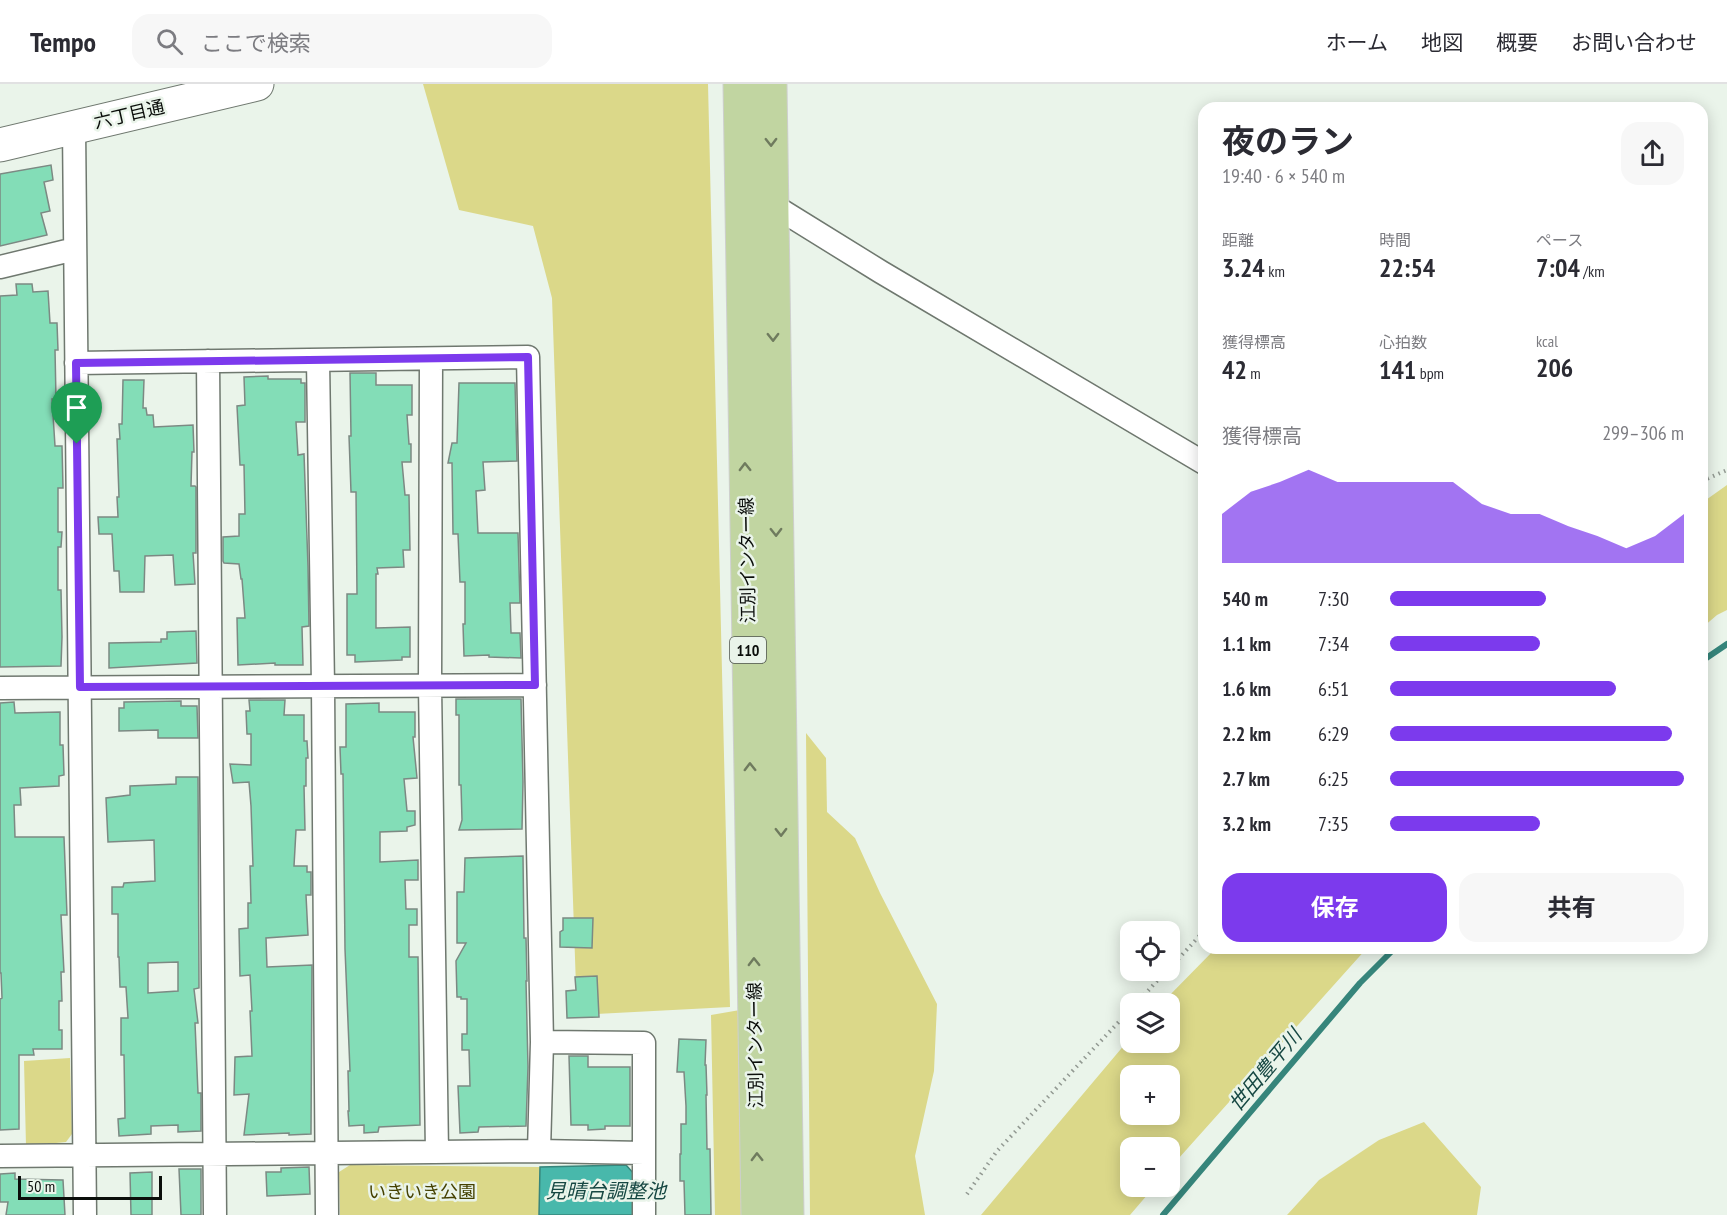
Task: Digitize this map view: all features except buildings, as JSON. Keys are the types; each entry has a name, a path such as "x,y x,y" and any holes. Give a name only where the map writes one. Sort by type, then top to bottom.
{"main road":[{"name":"江別インター線","path":"740,84 758,1215"},
{"name":"江別インター線","path":"770,84 787,1215"}],"street":[{"name":"六丁目通","path":"0,145 257,84"},
{"path":"74,127 85,1215"},
{"path":"741,184 881,272 1198,460"},
{"path":"0,267 75,249"},
{"path":"76,363 528,357 542,1042 539,1151"},
{"path":"431,358 430,686 437,1152"},
{"path":"318,360 327,1215"},
{"path":"208,361 215,1215"},
{"path":"0,688 535,685"},
{"path":"542,1042 644,1043 644,1215"},
{"path":"0,1156 539,1151 644,1153"}],"path":[{"path":"1708,478 1727,470"},
{"path":"1180,957 1198,938"},
{"path":"1146,993 1158,981"},
{"path":"967,1194 997,1151 1120,1021"}],"green space":[{"path":"423,84 708,84 730,1007 577,1015 552,298 533,226 459,210"},
{"path":"1727,485 1727,610 1708,623 1708,498"},
{"path":"806,733 826,758 827,812 855,838 880,893 937,1004 934,1071 915,1156 925,1215 810,1215"},
{"path":"1210,954 1362,954 1180,1157 1180,1137 1120,1137 1120,1197 1145,1197 1130,1215 981,1215 1120,1050 1120,1053 1180,1053 1180,993 1172,993"},
{"path":"740,1010 743,1215 715,1215 711,1015"},
{"path":"70,1058 72,1134 66,1142 26,1146 24,1061"},
{"path":"1424,1122 1481,1187 1477,1215 1287,1215 1319,1180 1379,1140"},
{"name":"いきいき公園","path":"350,1165 540,1167 539,1215 340,1215 339,1172"}],"water":[{"name":"見晴台調整池","path":"626,1165 635,1175 635,1215 539,1215 540,1167"}],"waterway":[{"name":"世田豊平川","path":"1708,657 1727,644"},
{"name":"世田豊平川","path":"1163,1215 1360,983 1389,954"}],"route":[{"path":"528,357 535,685 80,687 77,444 76,363 528,357"}]}
